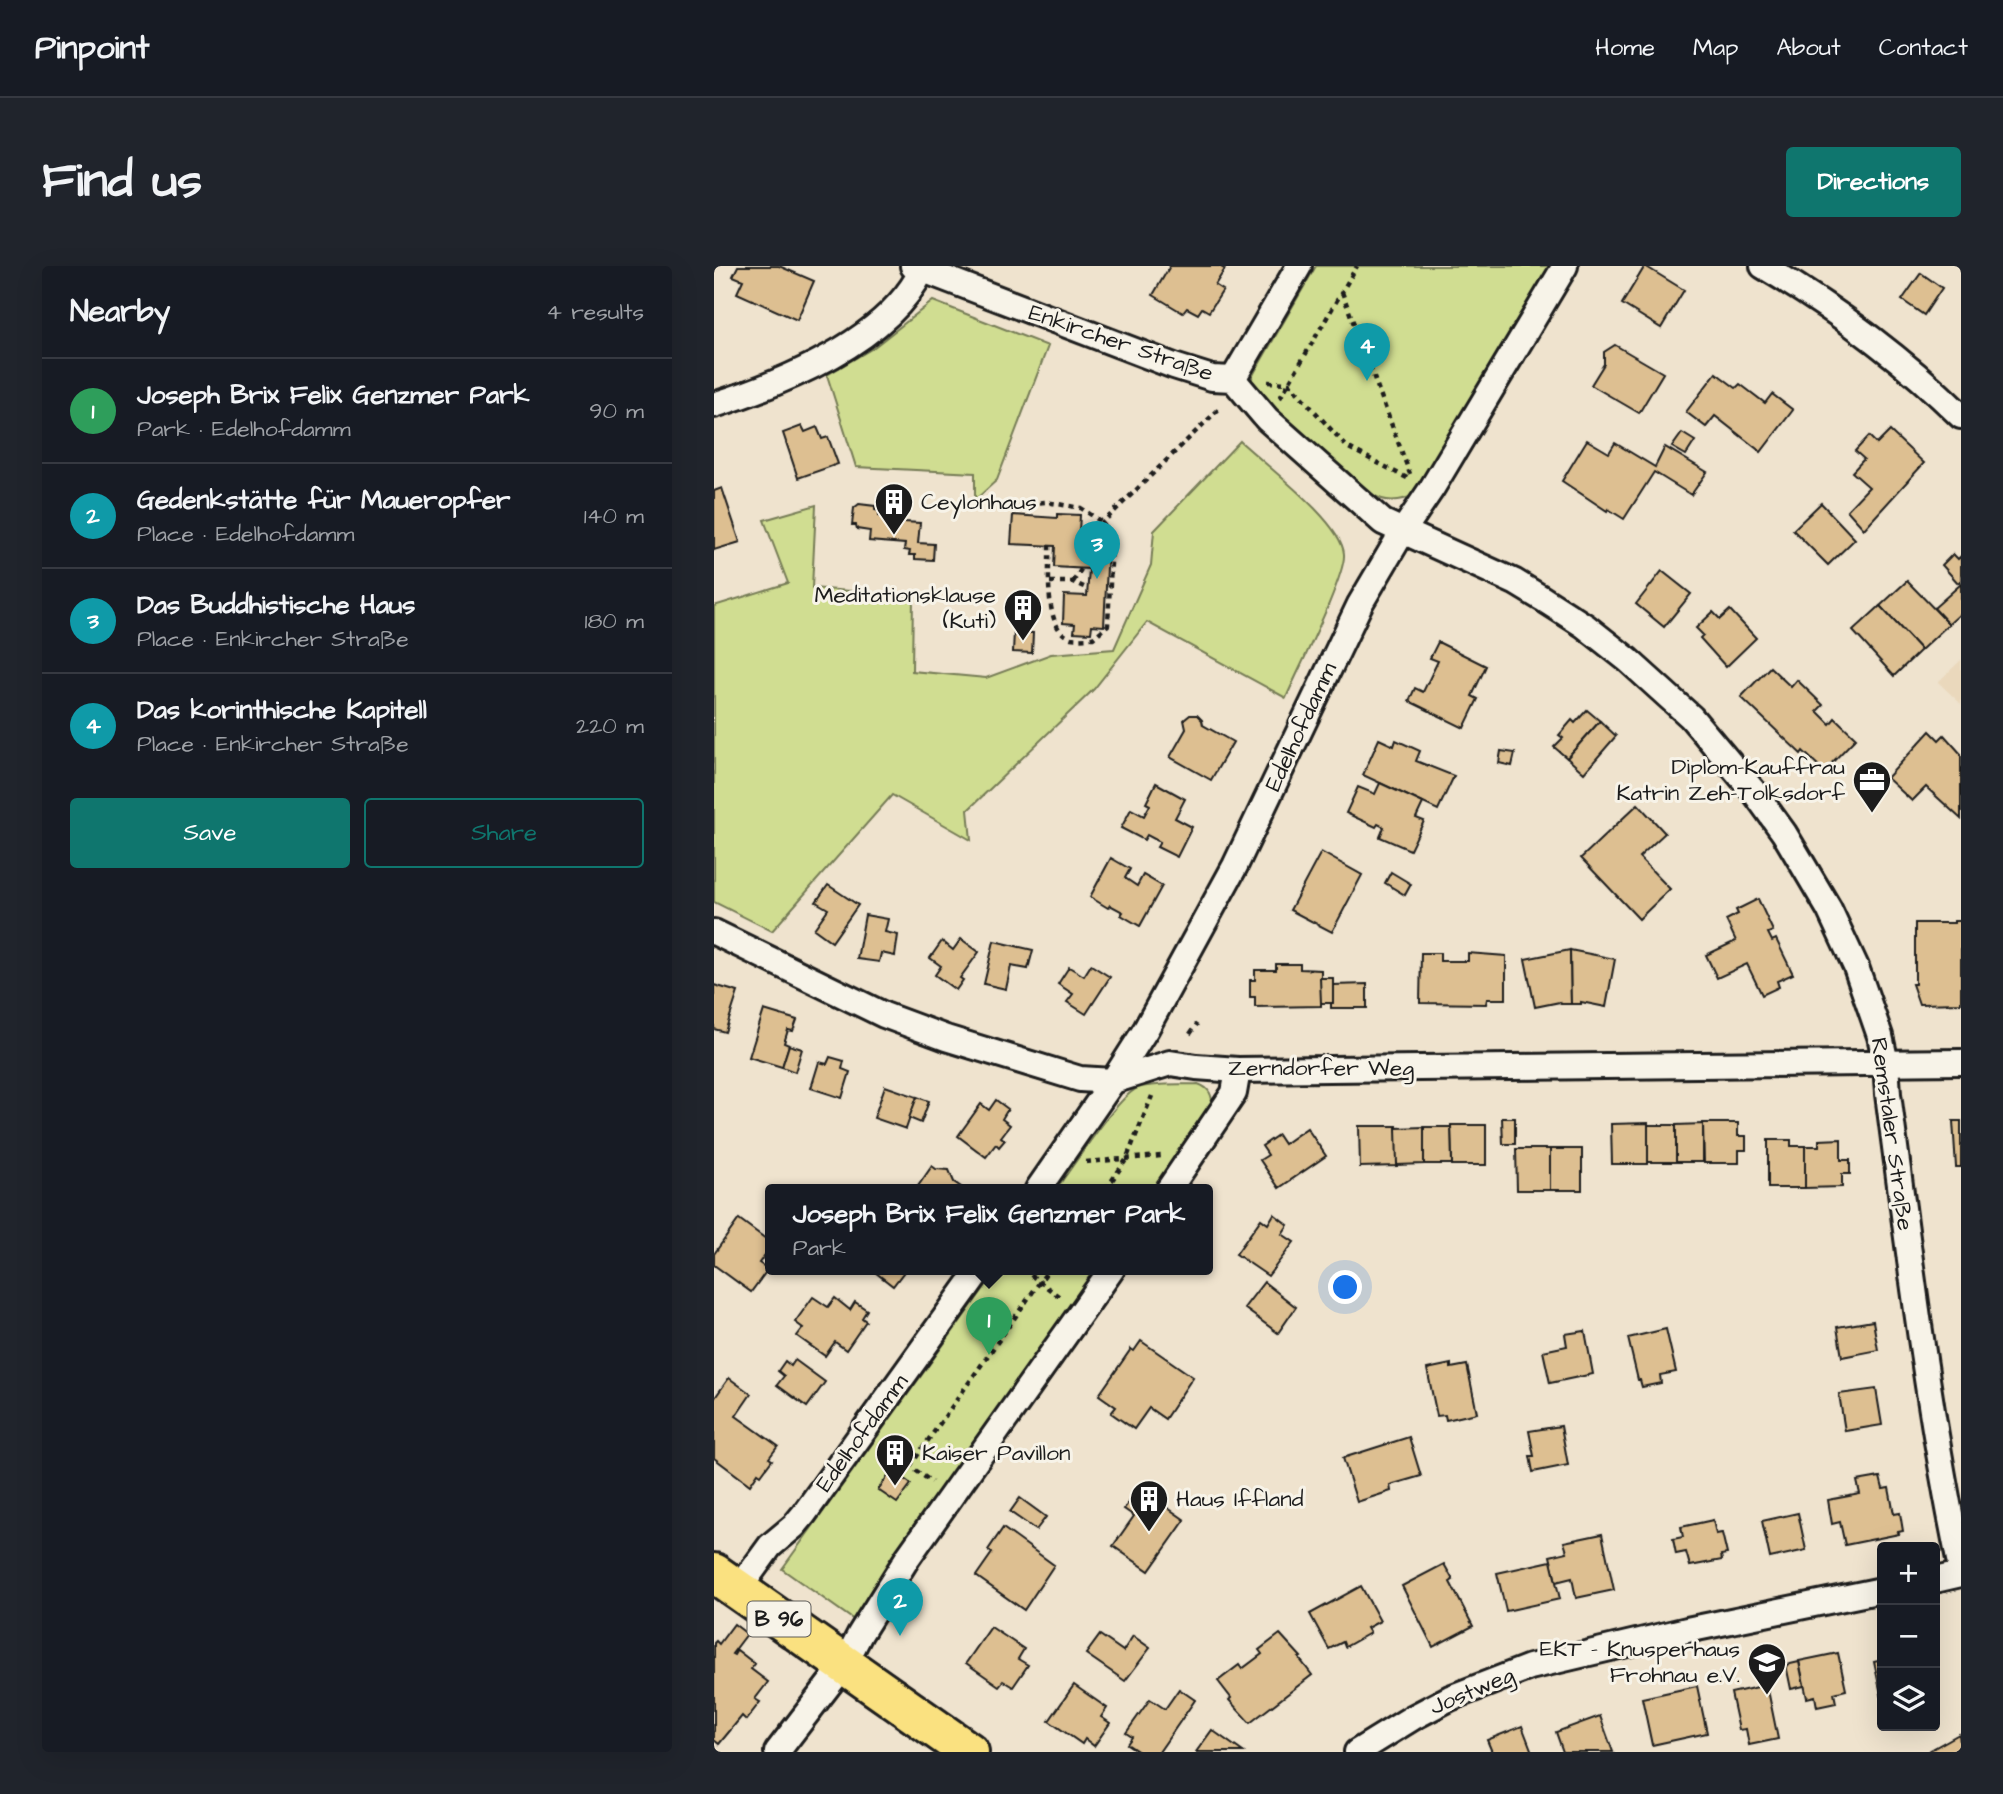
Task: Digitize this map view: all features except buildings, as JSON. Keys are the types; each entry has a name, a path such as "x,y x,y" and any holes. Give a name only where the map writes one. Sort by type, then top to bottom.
{"main road":[{"name":"B 96","path":"726,1581 969,1752"}],"street":[{"path":"1233,379 1299,266"},
{"name":"Edelhofdamm","path":"1041,1184 1146,1029 1235,866 1360,604 1565,266"},
{"path":"1763,266 1833,311 1888,351 1933,388 1961,416"},
{"path":"714,405 750,394 857,340 905,297 913,287 917,268"},
{"name":"Enkircher Straße","path":"917,268 1174,366 1212,378 1233,379 1267,419 1301,451 1383,522 1402,531"},
{"name":"Remstaler Straße","path":"1402,531 1515,582 1585,626 1628,660 1692,717 1755,793 1813,879 1856,967 1880,1036 1886,1063 1913,1280 1941,1466 1961,1569"},
{"name":"Zerndorfer Weg","path":"714,932 870,1009 946,1038 1080,1079 1113,1081 1171,1063 1238,1070 1961,1062"},
{"path":"1172,1184 1234,1093 1238,1070"},
{"name":"Edelhofdamm","path":"726,1581 794,1526 804,1514 976,1275"},
{"path":"777,1752 844,1665 908,1557 1108,1275"},
{"path":"1940,1579 1961,1574"},
{"name":"Jostweg","path":"1357,1752 1450,1698 1530,1667 1687,1630 1877,1591"}],"path":[{"path":"1342,292 1413,481 1348,447 1289,383 1357,266"},
{"path":"1093,532 1219,409"},
{"path":"1000,506 1046,502 1081,508 1103,523 1112,541 1108,625 1093,638 1070,638 1058,629 1051,616 1049,546"},
{"path":"1073,582 1082,568"},
{"path":"1050,582 1073,582 1088,589"},
{"path":"1190,1034 1197,1024"},
{"path":"1109,1184 1126,1160 1156,1086"},
{"path":"1076,1162 1172,1155"},
{"path":"1031,1275 1066,1301"},
{"path":"910,1466 1045,1275"},
{"path":"874,1441 936,1485"}],"shaded area":[{"path":"1961,660 1961,704 1938,682"}],"green space":[{"path":"1316,266 1559,266 1419,493 1392,501 1370,493 1294,431 1262,399 1253,385 1254,373"},
{"path":"933,301 1048,346 997,480 975,500 975,473 856,467 827,375 873,348"},
{"path":"1240,441 1317,510 1340,541 1344,554 1343,565 1329,602 1286,698 1147,622 1094,689 968,810 971,840 892,795 772,931 714,902 714,606 788,583 764,520 816,505 812,588 913,596 912,671 986,678 1051,654 1114,649 1151,565 1154,531"},
{"path":"1198,1084 1210,1093 1213,1108 1162,1184 1060,1184 1119,1104 1138,1088"},
{"path":"994,1275 1098,1275 854,1620 782,1569"}],"place":[{"name":"Das korinthische Kapitell","path":"1367,381"},
{"name":"Ceylonhaus","path":"894,536"},
{"name":"Das Buddhistische Haus","path":"1097,579"},
{"name":"Meditationsklause (Kuti)","path":"1023,642"},
{"name":"Diplom-Kauffrau Katrin Zeh-Tolksdorf","path":"1872,814"},
{"name":"Joseph Brix Felix Genzmer Park","path":"989,1355"},
{"name":"Kaiser Pavillon","path":"895,1487"},
{"name":"Haus Iffland","path":"1149,1533"},
{"name":"Gedenkstätte für Maueropfer","path":"900,1636"},
{"name":"EKT - Knusperhaus Frohnau e.V.","path":"1767,1696"}]}
